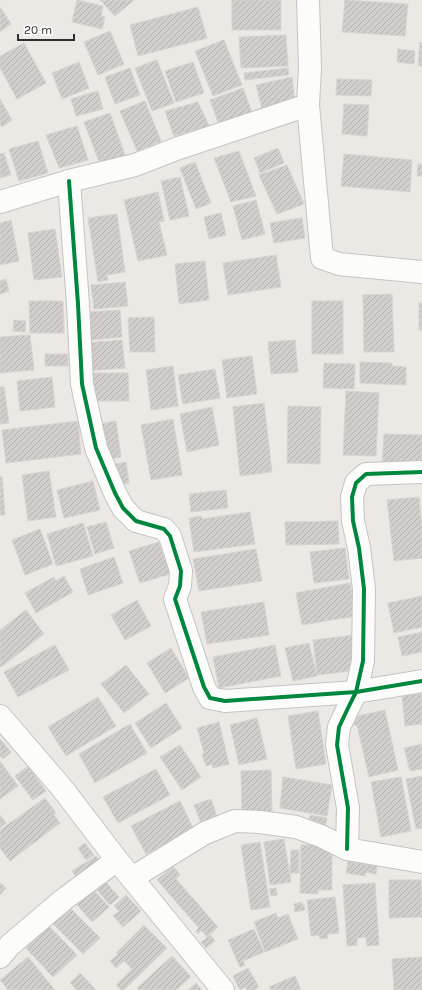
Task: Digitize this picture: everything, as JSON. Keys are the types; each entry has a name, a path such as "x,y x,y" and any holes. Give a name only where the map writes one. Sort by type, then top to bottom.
{"street":[{"path":"308,0 310,68 308,106 322,258 339,264 422,272"},
{"path":"0,202 135,165 176,149 308,106"},
{"path":"69,182 82,384 96,448 123,508 136,521 164,529 170,536 181,570 180,586 175,599 204,687 210,698 224,701 356,692 422,681"},
{"path":"347,849 348,808 337,745 339,727 356,692 363,661 364,588 359,548 353,521 352,497 356,483 366,474 422,472"},
{"path":"0,716 62,788 117,860 222,990"},
{"path":"132,878 205,833 235,821 260,822 296,827 321,836 347,849 422,862"},
{"path":"0,957 10,945 64,900 117,860"}],"building":[{"path":"77,0 103,6 101,16 105,17 102,29 72,22"},
{"path":"100,0 134,0 115,16"},
{"path":"232,0 281,0 281,30 232,30"},
{"path":"345,0 408,4 405,36 342,32"},
{"path":"0,7 11,24 0,32"},
{"path":"198,7 207,38 138,56 130,25"},
{"path":"110,31 124,64 98,75 84,42"},
{"path":"286,35 288,66 241,68 239,37"},
{"path":"224,40 242,85 213,96 195,51"},
{"path":"420,42 422,43 422,66 418,66"},
{"path":"24,43 46,83 17,99 0,68 0,56"},
{"path":"398,49 415,51 414,64 397,62"},
{"path":"157,60 174,103 152,111 135,68"},
{"path":"79,62 89,88 62,99 52,73"},
{"path":"193,62 204,93 176,102 165,71"},
{"path":"130,68 140,95 115,104 105,77"},
{"path":"288,68 289,75 245,80 244,73"},
{"path":"292,77 295,104 262,109 256,85"},
{"path":"337,79 372,80 371,96 336,95"},
{"path":"243,88 254,118 221,130 210,100"},
{"path":"98,91 103,109 76,116 71,99"},
{"path":"0,99 12,120 2,127 0,124"},
{"path":"145,101 161,141 137,151 120,111"},
{"path":"198,102 209,126 174,136 165,111"},
{"path":"344,104 369,105 367,136 342,134"},
{"path":"110,113 126,158 101,167 84,122"},
{"path":"77,126 88,160 59,168 46,135"},
{"path":"38,141 48,173 19,181 9,149"},
{"path":"278,148 284,163 260,173 254,158"},
{"path":"239,151 256,196 231,202 214,158"},
{"path":"4,153 11,175 0,178 0,154"},
{"path":"344,154 412,160 410,192 341,186"},
{"path":"195,162 211,203 196,209 180,168"},
{"path":"418,164 422,164 422,176 417,176"},
{"path":"287,165 304,204 277,214 259,175"},
{"path":"180,177 189,216 170,220 161,181"},
{"path":"158,192 164,221 159,222 167,255 138,261 124,200"},
{"path":"256,200 265,234 242,240 233,206"},
{"path":"221,213 226,235 209,239 204,217"},
{"path":"117,214 125,272 107,275 108,280 98,282 88,218"},
{"path":"302,218 305,238 274,243 270,223"},
{"path":"11,220 19,261 0,265 0,223"},
{"path":"55,229 62,277 34,280 28,233"},
{"path":"276,255 281,287 228,295 223,263"},
{"path":"205,261 209,300 179,304 175,264"},
{"path":"6,279 9,291 0,294 0,281"},
{"path":"125,282 128,306 94,309 91,285"},
{"path":"392,294 394,352 364,352 363,295"},
{"path":"29,301 63,301 64,333 30,333"},
{"path":"312,301 343,301 343,354 312,354"},
{"path":"419,303 422,303 422,330 419,330"},
{"path":"120,310 122,337 90,340 88,312"},
{"path":"154,317 155,352 130,352 128,318"},
{"path":"14,320 26,321 25,332 13,331"},
{"path":"30,335 34,370 0,373 0,337"},
{"path":"122,340 125,368 87,371 85,343"},
{"path":"295,340 298,372 271,374 268,342"},
{"path":"45,354 68,354 68,366 45,366"},
{"path":"252,356 257,394 227,398 222,360"},
{"path":"360,362 392,363 392,366 406,367 406,385 360,383"},
{"path":"324,363 355,364 354,389 323,388"},
{"path":"173,366 178,406 151,410 146,370"},
{"path":"215,369 220,398 183,404 178,375"},
{"path":"92,373 128,373 129,401 93,401"},
{"path":"52,377 55,407 20,411 17,381"},
{"path":"0,387 4,387 9,423 0,424"},
{"path":"346,391 379,393 376,456 343,455"},
{"path":"264,403 272,472 240,476 233,407"},
{"path":"288,406 321,407 320,464 287,463"},
{"path":"212,407 219,445 187,452 180,414"},
{"path":"173,419 182,475 151,480 141,425"},
{"path":"78,421 81,454 6,463 2,430"},
{"path":"116,421 121,457 105,460 100,424"},
{"path":"384,434 422,435 422,470 382,468"},
{"path":"126,462 129,483 114,485 111,465"},
{"path":"49,471 56,517 28,521 22,475"},
{"path":"2,476 5,515 0,515 0,477"},
{"path":"93,481 100,510 64,518 57,490"},
{"path":"226,490 228,508 191,512 189,494"},
{"path":"419,497 422,527 422,558 394,561 387,500"},
{"path":"250,512 255,544 194,552 189,518 202,516 202,519"},
{"path":"338,521 339,544 286,545 285,522"},
{"path":"106,522 114,548 95,554 87,527"},
{"path":"83,523 93,556 56,566 47,534"},
{"path":"40,529 53,564 25,575 12,540"},
{"path":"159,542 170,574 140,583 129,551"},
{"path":"345,548 349,579 314,583 310,552"},
{"path":"256,549 262,581 199,591 193,559"},
{"path":"114,557 123,583 88,595 80,569"},
{"path":"64,576 73,592 36,613 25,593 54,577 56,581"},
{"path":"350,583 356,616 302,625 296,593"},
{"path":"422,596 422,627 394,633 388,603"},
{"path":"137,600 151,626 125,640 111,615"},
{"path":"264,602 269,635 207,644 201,612"},
{"path":"26,610 44,634 1,667 0,630"},
{"path":"422,632 422,652 402,656 398,637"},
{"path":"355,635 359,670 317,675 313,640"},
{"path":"309,643 317,676 293,681 285,648"},
{"path":"55,645 69,670 18,697 4,672"},
{"path":"275,645 281,676 219,688 213,657"},
{"path":"171,648 189,678 165,693 147,663"},
{"path":"126,665 149,694 124,713 101,684"},
{"path":"422,694 422,705 408,706 407,695"},
{"path":"422,694 422,724 405,726 402,695"},
{"path":"98,697 116,726 66,756 48,727"},
{"path":"166,703 182,728 151,748 135,723"},
{"path":"385,710 398,770 369,777 357,725 355,726 353,717"},
{"path":"318,711 326,764 296,769 288,716"},
{"path":"257,718 267,759 239,765 230,725"},
{"path":"219,722 229,764 213,768 212,764 206,766 197,728"},
{"path":"130,724 147,753 95,783 79,754"},
{"path":"0,739 11,752 3,759 0,756"},
{"path":"422,744 422,769 410,771 404,748"},
{"path":"180,745 201,777 182,790 160,757"},
{"path":"0,761 18,786 0,799"},
{"path":"28,766 46,791 33,800 15,776"},
{"path":"156,769 170,795 118,823 103,797"},
{"path":"271,770 272,813 242,814 241,771"},
{"path":"422,776 422,828 416,829 406,779"},
{"path":"283,777 332,785 327,816 280,808"},
{"path":"401,777 411,831 381,837 371,782"},
{"path":"45,798 56,813 54,815 60,823 10,861 0,848 0,830"},
{"path":"211,799 219,823 203,829 194,805"},
{"path":"180,801 194,830 146,854 131,826"},
{"path":"0,815 6,823 0,828"},
{"path":"310,815 327,818 325,828 308,825"},
{"path":"284,839 291,882 270,885 264,842"},
{"path":"260,842 270,907 251,910 241,845"},
{"path":"85,843 94,855 86,860 78,848"},
{"path":"301,845 332,845 332,890 318,890 318,894 300,893"},
{"path":"291,850 299,850 299,873 290,873"},
{"path":"96,856 103,866 79,881 72,871"},
{"path":"348,861 377,866 376,874 366,872 365,876 346,873"},
{"path":"173,866 180,875 176,879 218,927 207,937 201,930 198,934 196,931 199,928 157,880"},
{"path":"389,880 421,880 422,917 389,918"},
{"path":"106,882 119,897 110,905 97,890"},
{"path":"0,883 6,888 0,895"},
{"path":"375,883 379,945 367,946 366,937 357,938 357,945 347,946 343,885"},
{"path":"90,886 109,907 92,922 73,900"},
{"path":"276,888 277,895 271,896 269,889"},
{"path":"126,895 141,911 123,927 113,916 119,911 114,906"},
{"path":"335,897 339,933 327,934 328,938 320,939 319,935 311,936 307,900"},
{"path":"302,902 305,910 295,912 294,904"},
{"path":"68,906 100,938 83,954 51,922"},
{"path":"276,913 278,918 288,914 298,939 265,952 254,922"},
{"path":"48,925 77,955 53,977 25,947"},
{"path":"144,925 167,948 124,990 121,990 116,985 132,969 124,961 116,968 110,961"},
{"path":"254,929 264,952 243,961 245,965 240,967 228,940"},
{"path":"211,935 215,941 206,948 201,942"},
{"path":"172,956 191,977 176,990 139,990 137,988"},
{"path":"28,957 55,990 8,990 0,980"},
{"path":"422,957 422,990 394,990 392,959"},
{"path":"248,968 259,987 254,990 247,990 245,987 240,990 233,976"},
{"path":"80,973 96,990 75,990 76,989 70,983"},
{"path":"295,976 301,990 271,990 269,987"},
{"path":"196,983 202,990 188,990"}],"cycle path":[{"path":"69,181 82,384 96,448 123,508 136,521 164,529 170,536 181,571 180,586 175,599 204,687 210,698 225,701 356,692 422,681"},
{"path":"347,849 348,808 337,745 339,727 356,692 363,661 364,589 359,548 353,521 352,497 356,483 366,474 422,472"}]}
